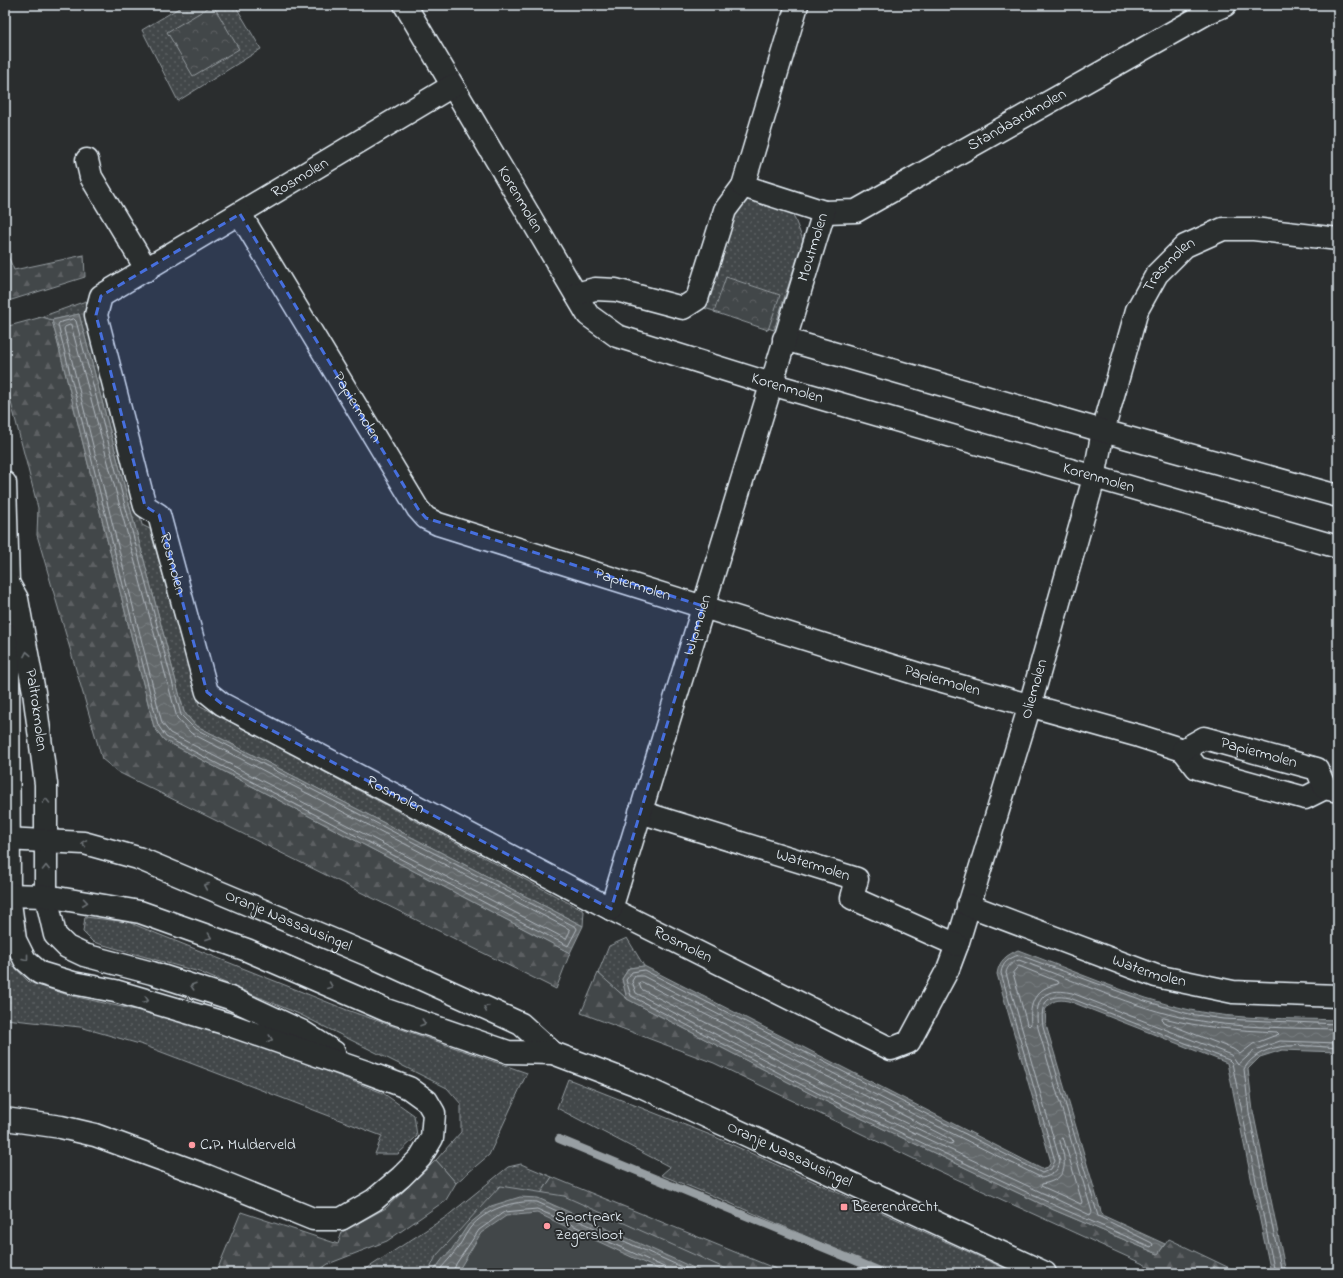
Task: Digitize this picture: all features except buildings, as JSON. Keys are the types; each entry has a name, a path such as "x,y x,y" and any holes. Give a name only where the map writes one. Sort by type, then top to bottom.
{"street":[{"name":"Korenmolen","path":"405,5 588,315 617,336 771,384 1338,548"},
{"path":"576,294 595,290 616,290 683,308 697,300 725,210 743,186 797,5"},
{"name":"Standaardmolen","path":"824,212 856,211 1212,8"},
{"name":"Rosmolen","path":"452,86 102,296 96,315 145,506 159,515 207,692 222,704 611,909 892,1049 909,1042 948,969 957,945"},
{"path":"87,160 91,177 147,270"},
{"name":"Moutmolen","path":"743,186 824,212 784,339"},
{"name":"Papiermolen","path":"240,214 418,510 426,518 438,524 921,675 1139,736 1183,750 1197,768 1305,798 1332,789 1317,770 1204,738 1183,750"},
{"name":"Trasmolen","path":"1103,431 1137,310 1157,274 1185,246 1223,229 1254,229 1338,239"},
{"path":"784,339 1103,431 1338,496"},
{"name":"Wipmolen","path":"611,909 784,339"},
{"name":"Oliemolen","path":"957,945 1030,705 1094,478 1103,431"},
{"name":"Paltrokmolen","path":"5,482 6,587 17,599 34,692 46,784 47,840"},
{"name":"Paltrokmolen","path":"5,633 8,657 7,839"},
{"name":"Watermolen","path":"640,812 857,879 852,898 957,945"},
{"path":"5,1119 61,1127 95,1135 201,1174 313,1219 341,1219 374,1200 401,1177 420,1158 432,1138 434,1113 427,1101 409,1088 366,1072 224,1023 115,991 40,973 26,960 15,940 7,895 7,839"},
{"name":"Oranje Nassausingel","path":"7,839 84,843 138,858 371,956 521,1024 553,1053"},
{"path":"47,840 46,896 55,935 67,947 84,955 152,972 230,998 301,1031 366,1072"},
{"name":"Oranje Nassausingel","path":"7,895 46,896 140,912 247,950 386,1010 508,1052 553,1053 575,1061 643,1087 1045,1273"},
{"name":"Watermolen","path":"968,906 1156,976 1233,992 1338,996"}],"highlighted area":[{"path":"240,214 418,509 426,518 703,606 611,909 222,704 207,692 159,515 145,506 96,315 101,296"}],"green space":[{"path":"184,5 235,5 261,49 178,101 142,30"},
{"path":"213,5 239,49 193,76 167,32"},
{"path":"738,192 792,212 803,240 774,330 701,307"},
{"path":"5,249 14,270 84,255 85,277 5,302"},
{"path":"726,277 780,295 768,330 714,312"},
{"path":"86,301 90,307 142,525 150,529 199,705 584,911 583,926 195,725 184,712 79,314 52,320 38,318"},
{"path":"42,317 52,320 154,727 164,740 570,953 556,989 118,772 102,759 37,535 38,508 5,379 5,327"},
{"path":"85,917 128,922 347,1010 527,1073 489,1155 456,1183 436,1160 461,1132 461,1104 447,1088 299,1014 199,972 93,942 83,932"},
{"path":"627,938 644,966 629,968 622,979 627,999 598,973 609,946"},
{"path":"5,957 29,982 68,995 216,1028 383,1093 414,1115 417,1136 398,1154 375,1154 382,1136 143,1045 80,1027 5,1019"},
{"path":"598,973 627,999 825,1101 1054,1210 1158,1254 1169,1239 1240,1273 1229,1273 1214,1266 1211,1273 1163,1273 939,1171 714,1063 581,1013"},
{"path":"568,1079 713,1136 1015,1273 890,1273 723,1200 661,1175 670,1167 557,1108"},
{"path":"436,1160 456,1183 446,1200 387,1241 328,1264 315,1273 216,1273 241,1212 338,1244 342,1232 386,1208"},
{"path":"521,1164 552,1177 538,1198 432,1273 360,1273 446,1217 508,1167"},
{"path":"552,1177 786,1273 708,1273 538,1198"},
{"name":"Sportpark Zegersloot","path":"500,1186 564,1196 735,1273 428,1273 436,1256"}],"water":[{"path":"79,314 184,712 195,725 583,926 570,953 164,740 154,727 52,320"},
{"path":"1018,950 1125,991 1168,1005 1190,1010 1226,1016 1338,1020 1338,1052 1282,1050 1260,1057 1248,1069 1253,1111 1286,1273 1271,1273 1227,1063 1069,1001 1055,1001 1045,1010 1046,1025 1102,1215 1165,1244 1158,1254 1054,1210 825,1101 627,999 622,979 629,968 644,966 1042,1169 1048,1167 1051,1162 997,974 998,969 1004,959"},
{"path":"520,1197 538,1198 705,1273 666,1273 537,1213 506,1216 481,1233 457,1273 432,1273 444,1257 450,1252 468,1225 491,1206"},
{"path":"1214,1266 1229,1273 1211,1273"}],"waterway":[{"path":"559,1139 885,1273"}],"place":[{"name":"C.P. Mulderveld","path":"192,1145"},
{"name":"Beerendrecht","path":"844,1207"},
{"name":"Sportpark Zegersloot","path":"547,1226"}]}
